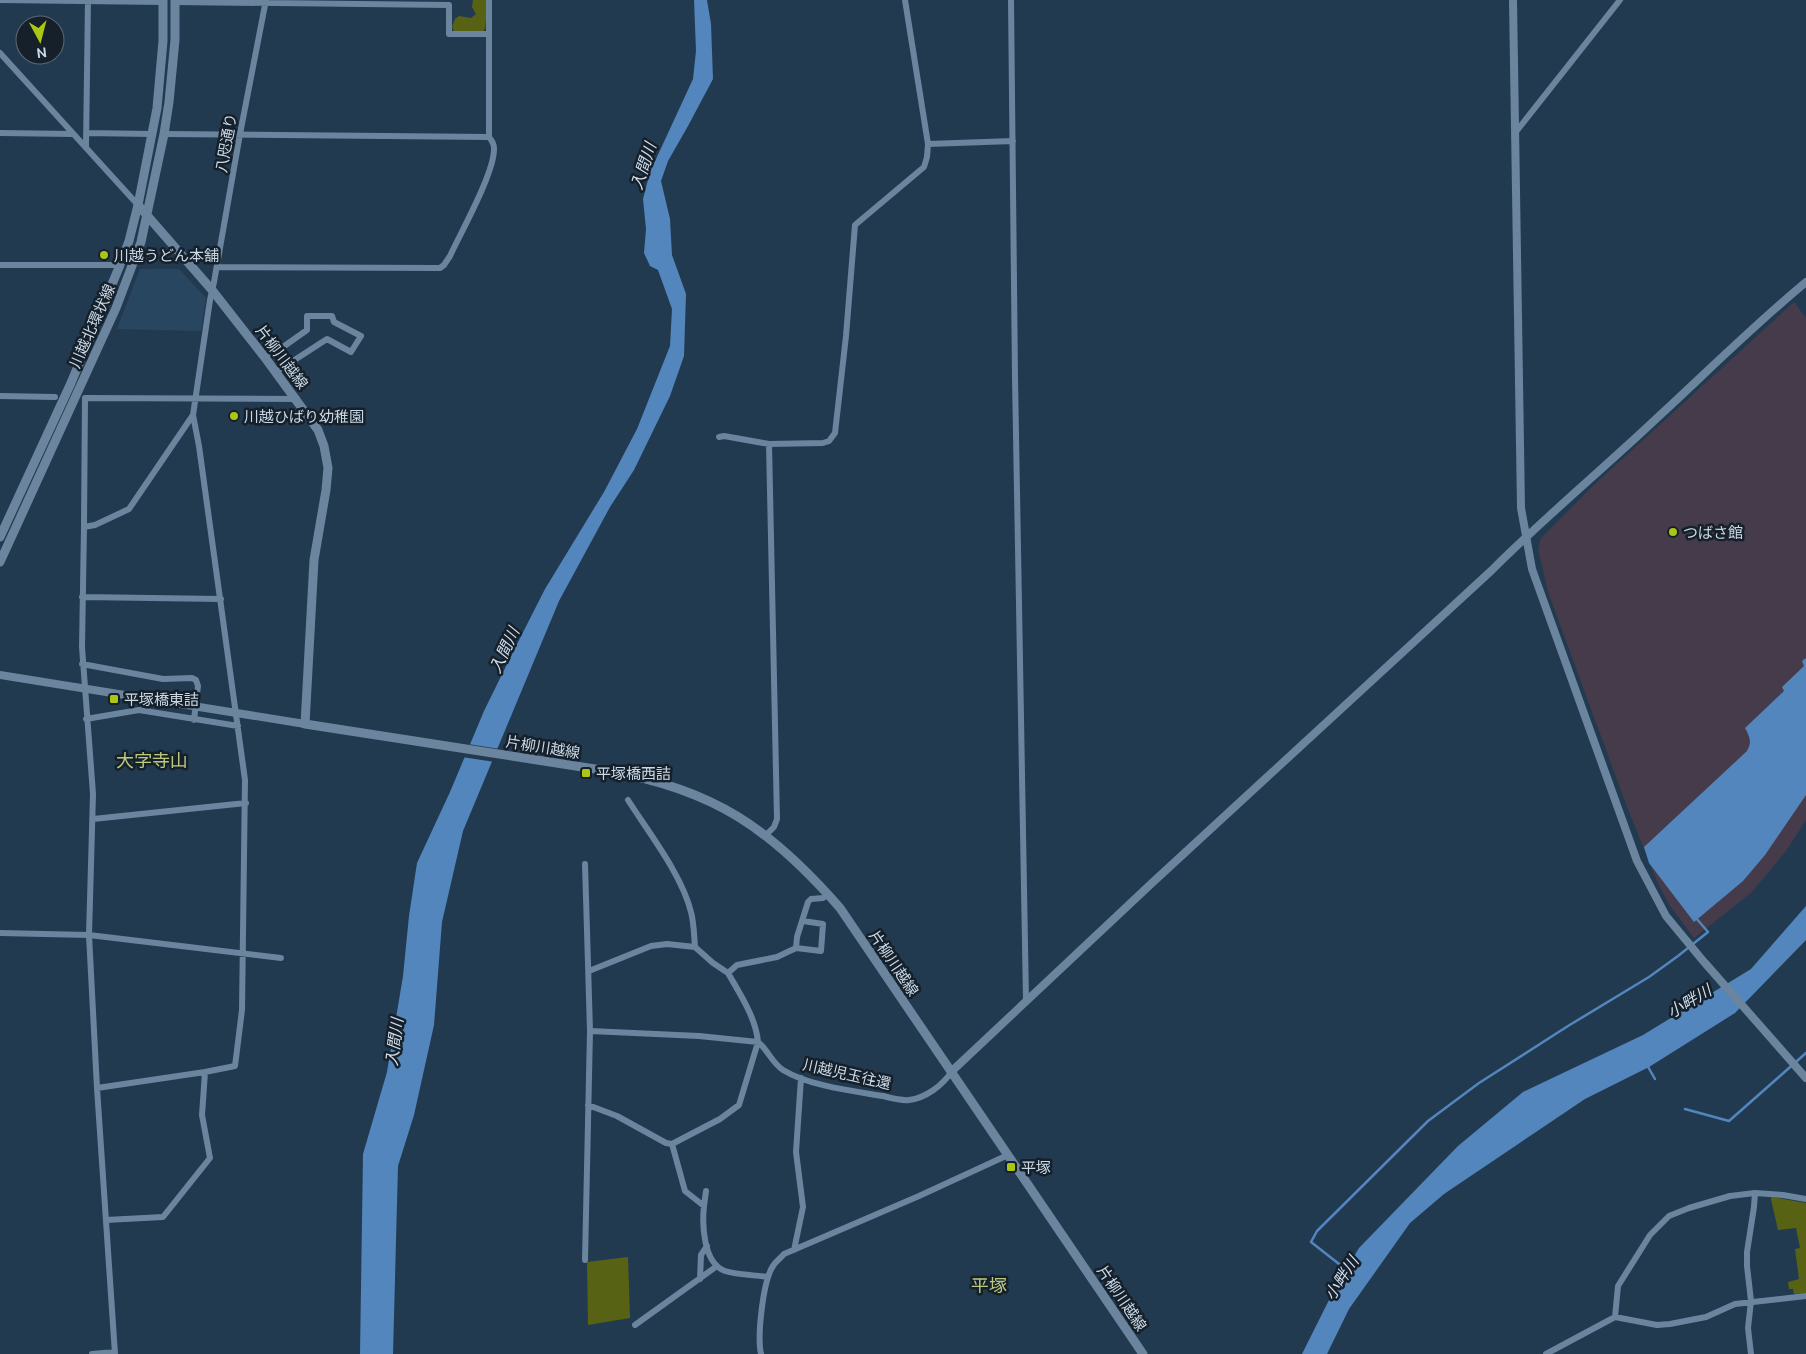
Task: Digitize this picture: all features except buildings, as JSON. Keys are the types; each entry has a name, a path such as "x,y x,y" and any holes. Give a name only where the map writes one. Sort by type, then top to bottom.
{"main road":[{"name":"川越北環状線","path":"0,537 71,383 120,266 138,205 152,134 162,56 163,1"},
{"name":"川越北環状線","path":"0,562 116,308 132,268 147,216 164,134 173,73 175,1"},
{"name":"片柳川越線","path":"138,205 212,290 297,399 318,430 324,446 328,468 314,560 305,724 627,774 680,789 710,801 731,811 766,835 788,854 840,908 1143,1354"}],"street":[{"path":"0,0 163,1"},
{"path":"86,147 88,0"},
{"path":"217,266 440,268 444,265 450,256 491,166 494,149 494,144 490,137 490,0"},
{"path":"719,437 730,437 768,444 823,443 829,441 836,433 855,225 924,167 927,157 928,144 905,0"},
{"path":"1011,0 1026,1001"},
{"path":"1513,0 1521,508 1532,569 1637,861 1666,916 1704,963 1806,1078"},
{"path":"1515,132 1620,0"},
{"path":"175,1 449,5 450,34 489,34"},
{"name":"八咫通り","path":"206,1072 235,1066 242,1010 246,803 245,780 221,599 193,415 194,398 212,290 265,1"},
{"path":"0,53 138,205"},
{"path":"0,133 73,134"},
{"path":"86,133 152,134"},
{"path":"164,134 490,137"},
{"path":"928,144 1013,141"},
{"path":"0,265 120,266"},
{"path":"952,1071 1385,667 1492,570 1526,536 1806,282"},
{"path":"266,359 307,330 307,316 332,316 334,322 361,336 351,352 327,339 276,372"},
{"path":"0,396 54,397"},
{"path":"92,1354 115,1353 97,1088 89,935 93,819 92,772 82,664 85,398 297,399"},
{"path":"84,528 95,525 129,509 193,415"},
{"path":"766,835 774,827 777,819 768,444"},
{"path":"82,597 221,599"},
{"path":"82,664 163,679 192,678 196,680 198,686 194,720"},
{"path":"0,675 305,724"},
{"path":"86,720 139,710 238,726"},
{"path":"628,800 662,852 687,898 693,920 695,947"},
{"path":"93,819 246,803"},
{"path":"585,864 590,1031 585,1260"},
{"path":"796,948 808,902 811,898 823,898 828,894"},
{"path":"728,973 737,965 777,957 796,948 821,951 823,924 803,921"},
{"path":"0,933 89,935 281,958"},
{"path":"588,1105 617,1116 659,1140 672,1144 720,1119 739,1105 743,1097 758,1042 754,1024 728,973 695,947 667,944 651,946 589,971"},
{"path":"590,1031 699,1036 758,1042"},
{"name":"川越児玉往還","path":"758,1042 775,1063 784,1070 801,1078 907,1100 926,1094 946,1081 952,1071"},
{"path":"97,1088 206,1072 202,1115 210,1158 163,1217 106,1220"},
{"path":"794,1250 803,1207 796,1152 801,1078"},
{"path":"672,1144 685,1191 704,1206"},
{"path":"761,1354 758,1336 768,1277 773,1266 784,1254 919,1196 1008,1155"},
{"path":"706,1191 703,1219 709,1254 717,1266 725,1271 768,1277"},
{"path":"1615,1317 1618,1286 1650,1235 1669,1216 1713,1200 1754,1193 1783,1194 1806,1199"},
{"path":"1751,1354 1748,1328 1751,1301 1747,1252 1754,1207 1754,1193"},
{"path":"700,1279 701,1255 707,1246"},
{"path":"635,1325 717,1266"},
{"path":"1546,1354 1615,1317 1657,1325 1670,1324 1706,1317 1735,1304 1806,1296"}],"shaded area":[{"path":"140,269 179,269 206,298 201,331 117,329"},
{"path":"1794,302 1806,318 1806,820 1786,851 1751,893 1694,938 1668,903 1627,807 1548,592 1538,549 1541,538 1595,484"}],"green space":[{"path":"473,0 488,0 485,29 483,31 454,31 452,27 455,19 459,16 471,18 476,14 472,7"},
{"path":"1772,1197 1806,1203 1806,1293 1794,1294 1793,1289 1789,1289 1788,1282 1799,1279 1795,1249 1800,1248 1796,1228 1778,1230"},
{"path":"628,1257 630,1318 588,1325 587,1262"}],"water":[{"name":"入間川","path":"694,0 707,0 711,24 713,79 668,161 661,181 670,219 672,255 686,294 684,356 670,396 634,470 610,507 559,601 463,831 442,922 434,1025 414,1115 398,1166 393,1354 360,1354 363,1154 387,1072 403,976 417,863 450,792 484,711 513,652 545,589 604,492 637,429 670,346 672,309 658,270 650,266 644,253 646,229 643,199 650,172 693,79 696,51"},
{"path":"1806,658 1806,795 1765,855 1743,881 1694,922 1649,863 1644,847 1747,751 1750,740 1745,728 1784,691 1782,687 1804,666 1802,661"},
{"path":"1806,906 1806,940 1735,1013 1649,1067 1585,1099 1444,1194 1410,1223 1349,1309 1327,1354 1302,1354 1334,1290 1359,1248 1458,1146 1523,1092 1643,1035 1751,969"}],"pier":[{"path":"468,744 500,749 495,762 462,757"}],"waterway":[{"name":"小畔川","path":"1348,1271 1311,1242 1317,1231 1428,1121 1479,1083 1649,977 1708,932 1696,918"},
{"path":"1685,1109 1729,1121 1806,1053"},
{"path":"1647,1065 1655,1079"}],"place":[{"name":"川越うどん本舗","path":"104,255"},
{"name":"川越ひばり幼稚園","path":"234,416"},
{"name":"つばさ館","path":"1673,532"},
{"name":"平塚橋東詰","path":"114,699"},
{"name":"平塚橋西詰","path":"586,773"},
{"name":"平塚","path":"1011,1167"}],"district":[{"name":"大字寺山","path":"152,760"},
{"name":"平塚","path":"989,1285"}]}
